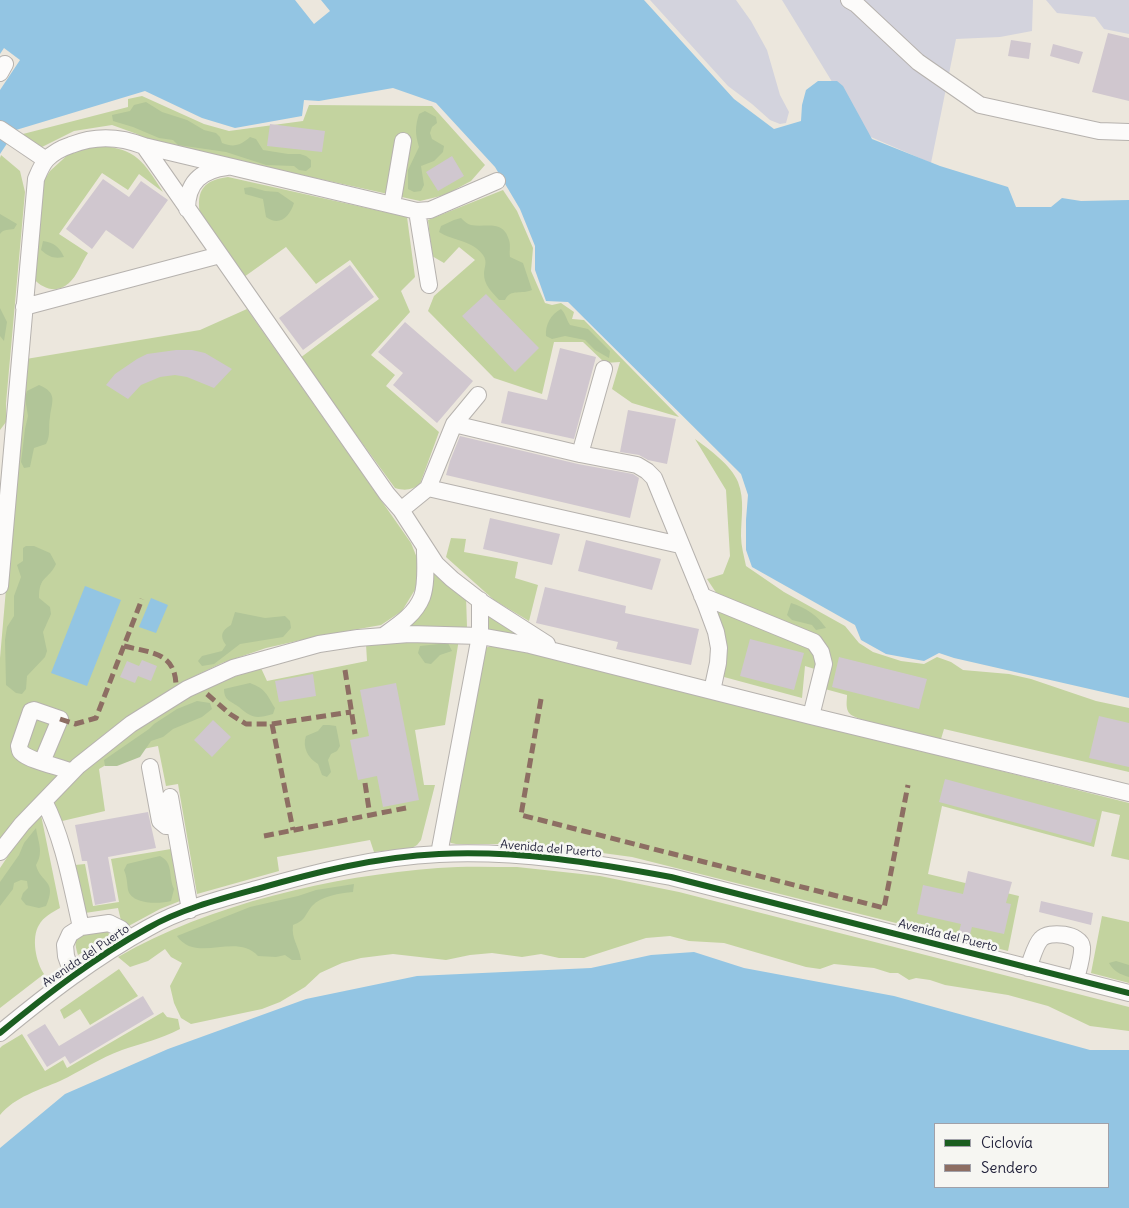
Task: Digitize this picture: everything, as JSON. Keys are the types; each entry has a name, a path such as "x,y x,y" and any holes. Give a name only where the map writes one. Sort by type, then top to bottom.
{"street":[{"path":"859,1 918,62 980,106 1099,131 1129,132"},
{"path":"0,129 46,160"},
{"path":"0,586 36,179 46,160 62,148 94,138 113,138 417,211 430,210 497,181"},
{"path":"392,205 403,141"},
{"path":"144,146 387,494 401,510 425,550 441,569 480,600 557,650"},
{"path":"187,209 187,198 202,174 210,170 231,167"},
{"path":"417,211 429,285"},
{"path":"24,307 220,255"},
{"path":"580,454 604,369"},
{"path":"401,510 428,488 454,424 478,395"},
{"path":"454,424 580,454 637,465 654,478 716,632 719,648 718,663 712,691"},
{"path":"0,444 14,426"},
{"path":"428,488 680,545"},
{"path":"383,636 401,623 414,610 422,598 425,581 425,550"},
{"path":"702,596 814,642 821,652 824,664 811,716"},
{"path":"439,854 480,636 480,600"},
{"path":"0,852 22,824 72,772 131,724 171,699 210,678 256,661 337,640 383,636 425,634 480,636 557,650 811,716 1129,793"},
{"path":"42,762 72,772"},
{"path":"150,766 160,821 166,826 175,825"},
{"path":"170,797 190,910"},
{"path":"44,801 61,840 81,927"},
{"name":"Avenida del Puerto","path":"0,1033 73,976 129,939 149,927 190,910 305,875 363,864 439,854 524,856 597,863 671,877 1129,993"},
{"path":"73,976 66,956 65,945 70,934 81,927 109,922 121,929 129,939"},
{"path":"1028,968 1040,940 1046,935 1053,933 1075,938 1080,942 1082,948 1076,979"}],"shaded area":[{"path":"650,0 736,0 751,21 767,50 780,95 789,112 786,123 780,124 770,120 728,86"},
{"path":"782,0 1033,0 1032,31 1000,37 956,39 931,163 864,134"},
{"path":"1046,0 1129,0 1129,34 1104,29 1095,17 1057,13"}],"green space":[{"path":"142,96 204,124 229,131 303,121 309,105 432,106 485,165 471,181 445,195 420,201 151,142 137,134 112,125 74,131 42,147 19,135 128,107 128,99"},
{"path":"146,102 162,112 187,120 204,130 216,133 222,143 237,145 250,137 256,139 263,150 306,156 311,160 311,167 306,171 299,170 294,166 266,165 226,152 178,145 173,140 159,138 113,121 112,115 130,111 134,105"},
{"path":"425,111 436,117 437,123 432,127 430,133 432,139 444,146 443,152 434,161 421,166 424,185 421,191 414,192 408,189 408,170 419,147 416,130 419,114"},
{"path":"99,146 122,150 138,158 163,192 139,174 128,190 102,173 59,234 88,253 69,283 60,288 46,288 34,279 43,182 50,171 73,150"},
{"path":"1,155 20,171 25,192 6,403 6,422 0,430 0,158"},
{"path":"228,177 407,217 415,277 401,291 410,312 371,355 395,375 386,386 439,432 420,484 417,486 411,489 395,488 300,358 379,299 350,260 316,284 286,247 244,277 200,214 199,199 204,188 213,181"},
{"path":"251,187 278,192 294,203 290,212 284,219 276,221 266,217 263,199 245,194 244,188"},
{"path":"503,190 517,211 533,248 531,271 545,303 552,305 561,303 574,312 572,319 584,320 679,417 632,403 612,389 620,362 605,363 583,342 554,342 542,394 494,378 428,311 434,296 475,260 459,247 444,263 432,256 428,220"},
{"path":"0,214 17,224 14,229 4,230 0,234"},
{"path":"461,218 471,225 493,226 503,229 510,244 510,257 523,263 532,290 513,293 507,296 505,300 499,300 485,282 486,262 479,250 439,232 441,226"},
{"path":"43,241 56,246 64,257 54,258 41,250"},
{"path":"0,308 7,322 4,341 0,336"},
{"path":"247,309 411,543 420,573 416,588 402,611 381,625 266,648 222,663 155,699 107,732 89,747 0,840 0,658 26,359 200,330"},
{"path":"561,309 570,325 588,329 610,351 609,358 595,350 585,340 565,336 552,339 546,336 549,320"},
{"path":"39,385 49,391 52,398 48,437 46,444 34,448 30,467 24,468 21,462 28,416 25,398 27,391"},
{"path":"695,439 725,464 738,482 742,502 741,540 746,566 784,592 845,626 859,643 873,652 901,661 924,664 937,657 951,662 963,670 1009,674 1031,679 1096,701 1129,708 1129,772 944,729 941,739 865,721 850,714 847,707 847,695 825,689 825,654 717,594 707,579 723,574 730,556 726,490"},
{"path":"451,538 466,539 464,552 518,562 515,578 538,585 529,621 494,600 446,557"},
{"path":"34,546 50,553 56,564 43,581 39,591 39,598 50,607 51,614 43,632 47,651 45,657 27,676 26,689 22,694 16,693 6,685 5,640 7,627 14,616 14,596 21,577 17,565 23,561 23,548"},
{"path":"430,572 438,572 466,596 467,627 401,628"},
{"path":"791,603 811,613 826,628 816,630 812,625 792,620 787,615"},
{"path":"716,607 811,646 818,670 805,666 802,698 724,677 725,636"},
{"path":"235,612 265,618 285,616 290,621 291,628 283,637 240,644 214,664 202,666 198,661 202,656 222,651 226,645 222,634 231,625"},
{"path":"481,612 500,622 521,635 481,630"},
{"path":"459,639 445,725 415,730 424,785 435,785 421,840 412,848 374,852 370,840 277,857 279,871 197,894 178,784 166,786 158,746 128,752 99,769 105,811 58,822 54,804 92,764 150,720 193,695 261,668 267,681 367,661 366,644"},
{"path":"448,643 452,651 440,655 431,664 425,663 418,653 420,646"},
{"path":"499,645 1129,803 1129,860 1111,856 1120,815 1102,811 1094,847 942,806 928,874 1019,896 1008,951 632,857 558,847 451,843 446,838 485,648"},
{"path":"250,683 263,690 268,696 275,708 273,714 262,717 251,715 225,696 224,689"},
{"path":"197,701 210,703 212,709 202,717 151,741 140,757 117,766 105,766 104,760 154,724 177,709"},
{"path":"323,725 336,726 340,746 337,751 331,754 328,760 331,772 327,777 322,775 318,764 311,759 305,744 306,736 318,731"},
{"path":"41,815 60,908 43,920 35,936 39,963 44,974 0,1008 0,868 22,835"},
{"path":"36,828 40,856 36,865 38,871 47,882 50,891 46,906 39,908 26,905 21,899 23,893 28,888 27,881 21,880 14,883 13,889 0,906 0,882 19,855 24,843"},
{"path":"171,849 180,901 160,909 123,929 118,908 85,913 75,865 85,864 93,906 119,902 111,859"},
{"path":"160,856 169,866 174,889 171,901 154,903 140,901 131,895 128,890 124,870 127,864"},
{"path":"517,867 600,876 679,892 1129,1007 1129,1031 1090,1026 1048,1006 1008,995 945,985 930,980 916,978 909,980 898,973 890,973 874,968 834,964 820,969 806,967 724,943 689,941 670,936 646,938 584,958 559,958 541,954 522,957 492,953 446,960 393,954 361,958 342,963 320,973 305,987 280,1002 262,1009 191,1024 181,1018 174,1003 170,986 182,963 171,957 165,949 148,961 130,967 118,957 154,938 192,922 232,908 314,886 356,878 438,868"},
{"path":"354,884 353,892 337,894 320,900 312,906 303,919 293,925 293,934 301,960 292,960 285,955 276,957 258,956 249,949 239,947 195,948 185,944 177,936 250,907 316,890"},
{"path":"1102,916 1129,922 1129,983 1091,973"},
{"path":"104,930 110,936 78,955 75,943 77,935"},
{"path":"1116,961 1129,965 1129,977 1113,969 1109,963"},
{"path":"119,969 138,996 90,1025 80,1009 64,1019 60,1010"},
{"path":"163,1012 167,1017 178,1019 180,1029 166,1036 106,1057 20,1099 0,1115 0,1048 2,1046 22,1034 45,1071 63,1060 67,1068"}],"water":[{"path":"0,0 644,0 734,99 774,129 801,121 802,105 806,90 818,81 837,81 843,86 872,139 940,166 1008,187 1016,207 1051,207 1062,198 1081,201 1129,200 1129,698 939,653 924,661 886,654 861,640 855,625 752,567 746,550 748,495 741,474 568,302 546,301 535,270 535,246 520,209 495,167 436,103 393,88 319,101 304,100 302,116 235,128 202,118 145,91 16,130 0,154"},
{"path":"85,586 121,600 87,686 51,673"},
{"path":"151,598 168,605 156,633 139,627"},
{"path":"694,952 744,968 894,996 1090,1050 1129,1050 1129,1208 0,1208 0,1148 65,1094 168,1049 306,999 417,976 591,968 651,955"}],"pier":[{"path":"295,0 321,0 330,11 314,24"},
{"path":"4,48 20,60 0,90 0,54"}],"building":[{"path":"1108,33 1129,38 1129,101 1092,92"},
{"path":"1011,40 1031,43 1029,59 1008,56"},
{"path":"1053,44 1083,52 1079,64 1050,56"},
{"path":"270,124 325,131 322,152 267,146"},
{"path":"452,156 464,176 438,191 426,172"},
{"path":"103,179 129,197 141,181 168,200 133,249 106,230 92,249 66,229"},
{"path":"350,265 374,297 303,350 279,318"},
{"path":"486,294 539,348 515,372 462,316"},
{"path":"405,322 473,381 437,423 393,385 403,373 378,352"},
{"path":"560,348 596,357 574,439 501,423 508,391 547,400"},
{"path":"192,350 205,353 232,369 214,388 187,377 175,375 160,377 141,385 128,399 106,385 115,374 147,354"},
{"path":"628,410 676,419 667,464 648,460 639,455 620,452"},
{"path":"460,436 578,464 633,474 639,478 630,518 446,475"},
{"path":"490,518 560,534 552,565 483,549"},
{"path":"586,540 661,559 652,590 578,571"},
{"path":"545,587 626,606 625,613 699,629 691,665 616,649 618,642 536,623"},
{"path":"750,639 804,653 794,690 740,676"},
{"path":"839,657 927,679 919,709 832,687"},
{"path":"142,660 157,666 151,681 138,676 135,683 120,677 127,661 139,666"},
{"path":"313,674 316,696 279,702 275,681"},
{"path":"396,683 419,800 383,807 377,776 358,780 350,740 369,736 360,690"},
{"path":"1099,716 1129,723 1129,767 1089,758"},
{"path":"213,720 231,737 212,757 194,740"},
{"path":"945,779 1097,820 1091,843 939,802"},
{"path":"148,812 156,848 108,857 116,901 95,905 87,861 82,861 75,825"},
{"path":"968,871 1012,882 1006,903 1011,904 1004,934 972,927 968,942 957,939 961,924 917,914 923,885 963,894"},
{"path":"1041,901 1093,913 1091,925 1039,912"},
{"path":"143,996 154,1014 70,1064 65,1056 47,1067 27,1035 45,1024 59,1046"}],"marked path":[{"path":"60,719 75,724 96,718 142,599"},
{"path":"124,646 152,653 167,660 175,675 176,687"},
{"path":"345,670 355,734"},
{"path":"207,694 230,714 246,724 272,724 351,712"},
{"path":"541,699 521,815 884,908 908,785"},
{"path":"272,724 293,830"},
{"path":"365,783 370,816"},
{"path":"264,836 406,808"}],"cycle path":[{"path":"0,1033 90,964 128,939 174,915 215,901 324,871 393,858 439,854 468,853 527,856 614,867 671,877 1129,993"}]}
